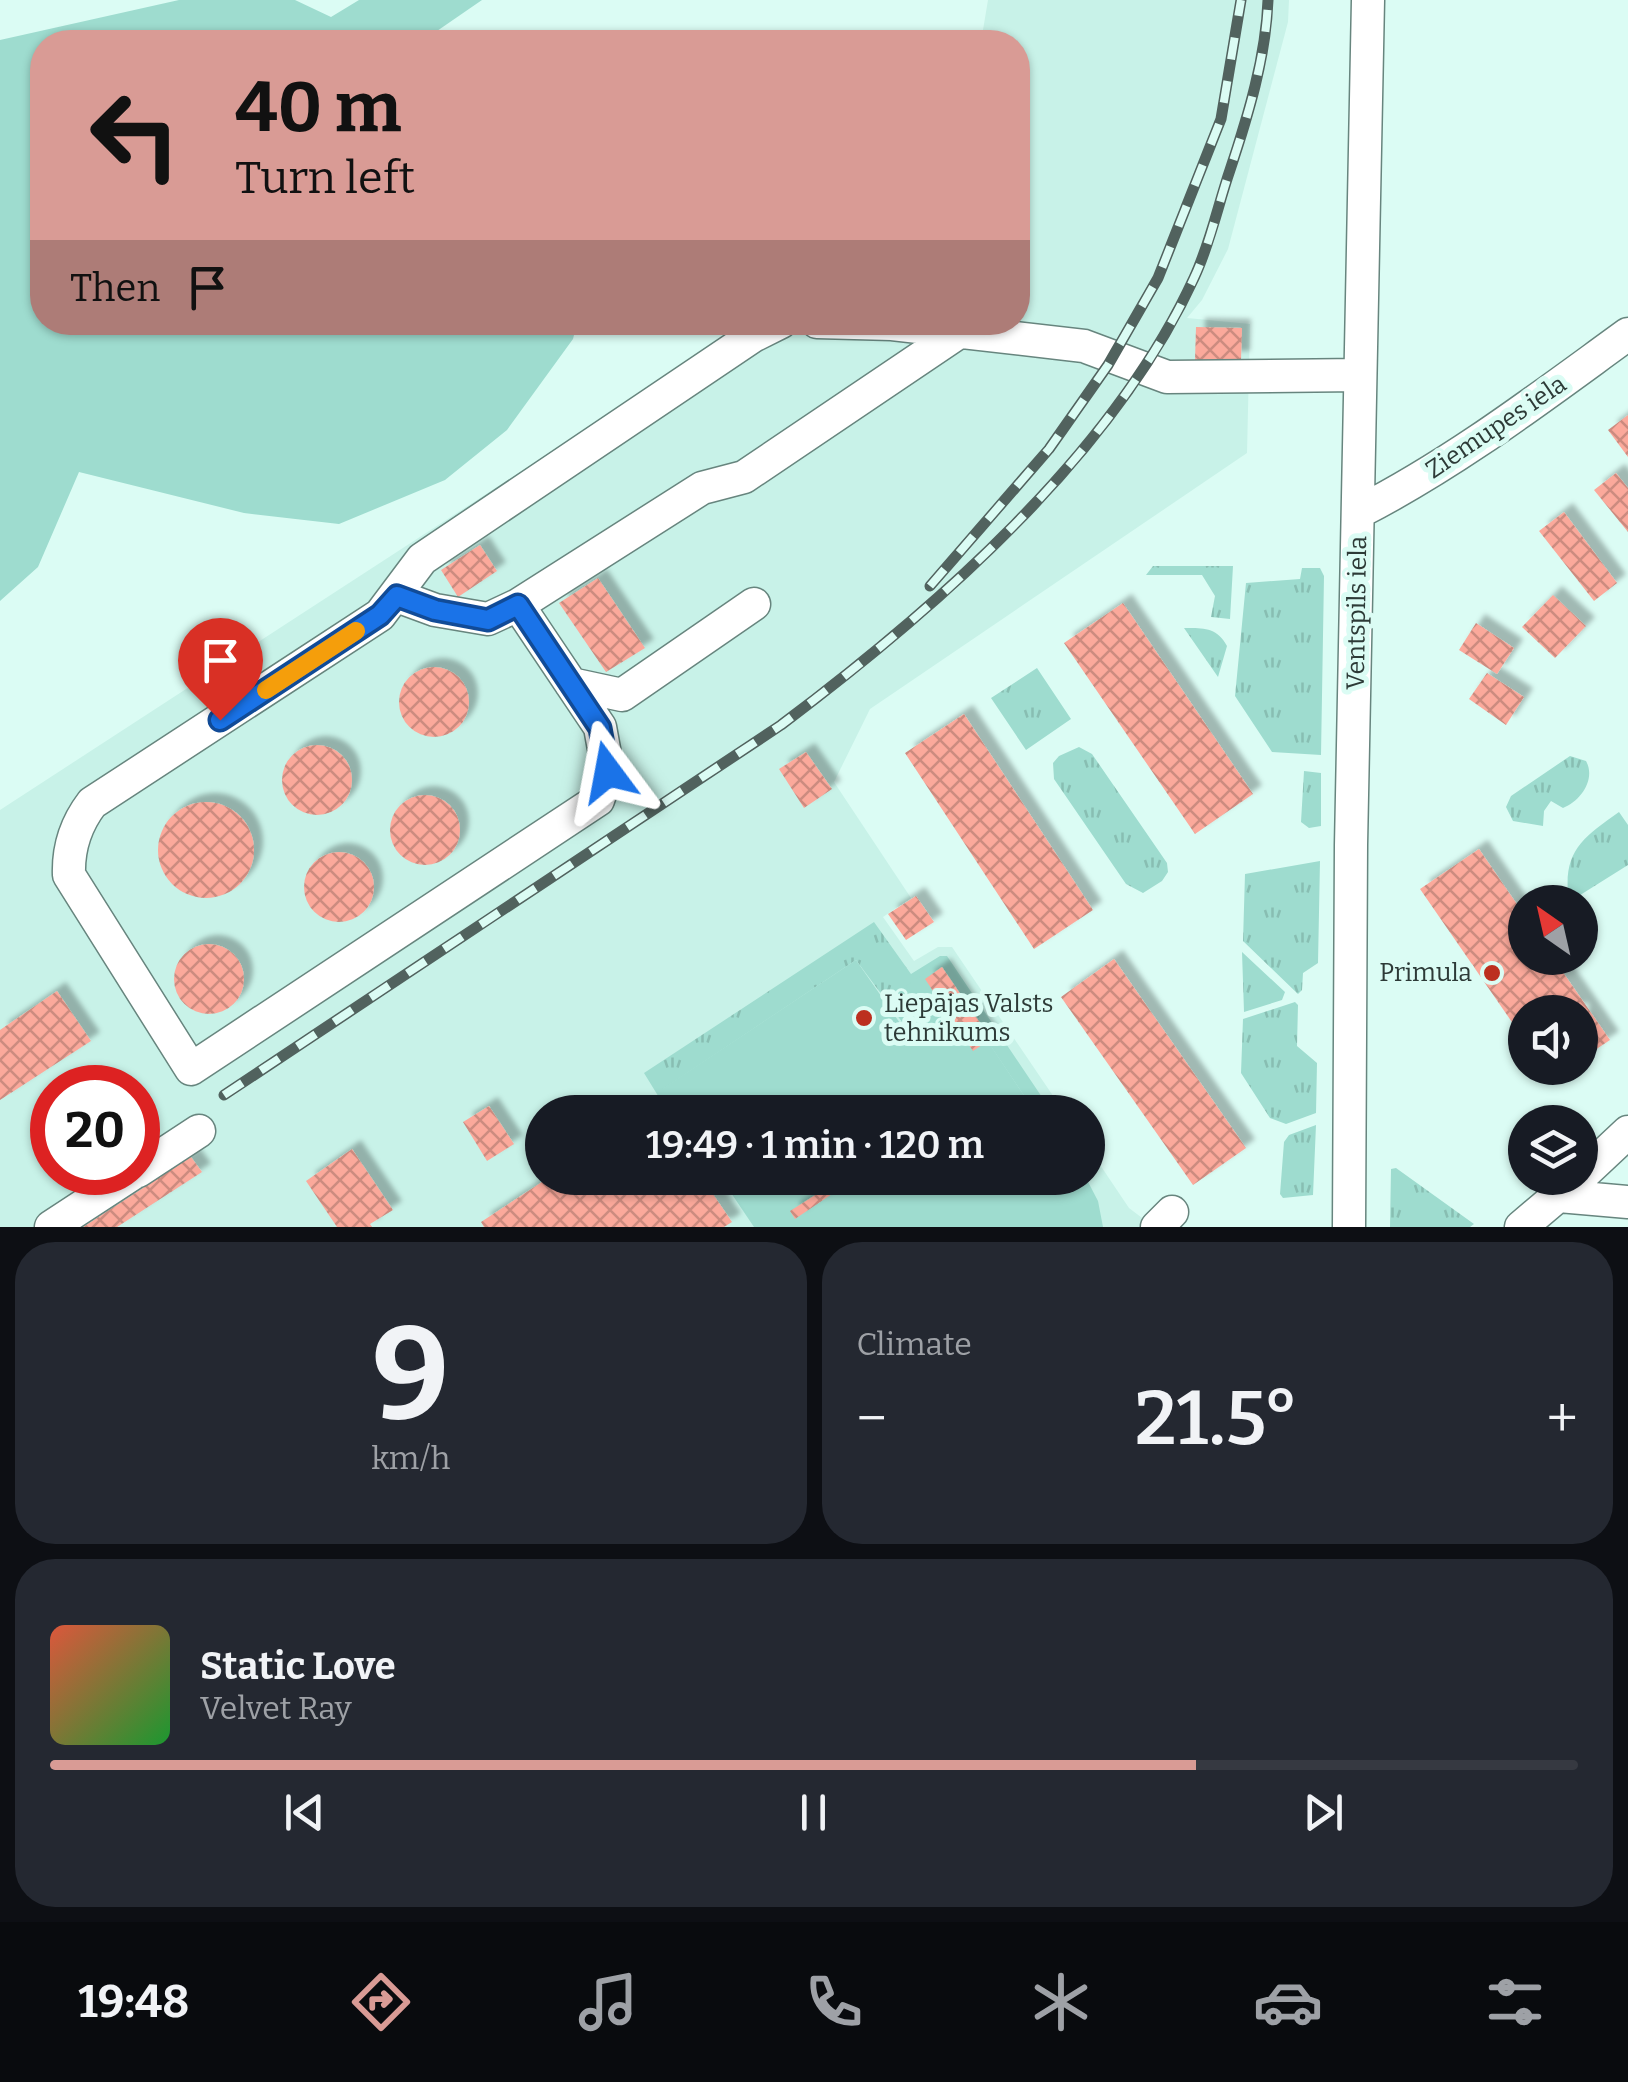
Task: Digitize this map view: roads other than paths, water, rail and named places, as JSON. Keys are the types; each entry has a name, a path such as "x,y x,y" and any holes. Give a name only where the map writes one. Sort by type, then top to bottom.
{"street":[{"name":"Ventspils iela","path":"1350,1227 1351,845 1368,0"},
{"name":"Ziemupes iela","path":"1360,512 1402,490 1512,418 1628,334"},
{"path":"518,605 600,728 608,772 598,800 191,1069 69,875 68,858 80,820 92,803 380,615 422,558 755,335"},
{"path":"397,596 435,610 488,620 702,488 744,477 955,335"},
{"path":"986,335 1084,346 1167,377 1360,375"},
{"path":"571,684 622,695 754,604"},
{"path":"160,1156 199,1131"},
{"path":"1598,1159 1628,1132"},
{"path":"1598,1192 1628,1202"},
{"path":"50,1227 100,1195"},
{"path":"1522,1227 1558,1195"}],"railway":[{"path":"930,586 1049,449 1108,365 1158,278 1221,119 1241,0"},
{"path":"224,1095 781,725 899,632 1014,525 1117,406 1159,343 1194,278 1249,108 1264,43 1268,0"}],"place":[{"name":"Primula","path":"1492,973"},
{"name":"Liepājas Valsts tehnikums","path":"864,1018"}]}
